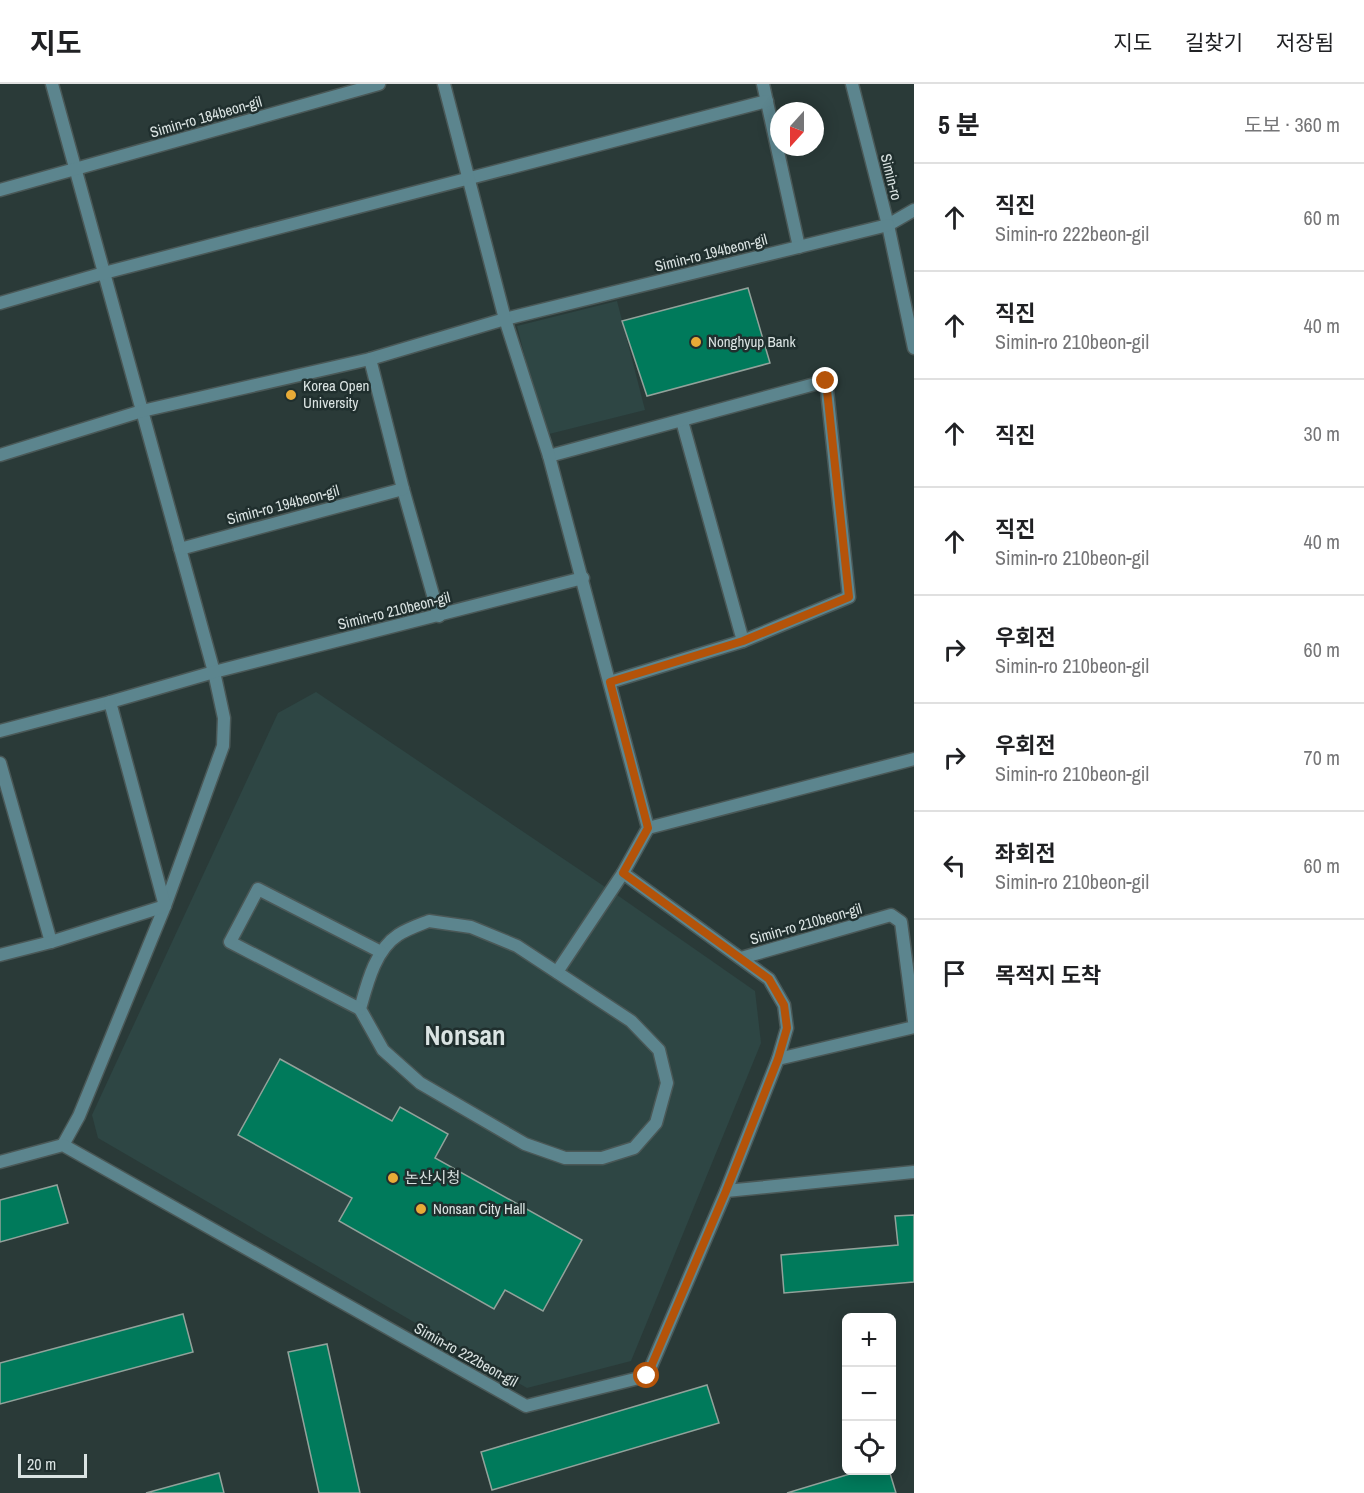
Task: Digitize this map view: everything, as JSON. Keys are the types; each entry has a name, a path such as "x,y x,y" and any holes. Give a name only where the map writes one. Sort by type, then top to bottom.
{"street":[{"path":"0,1162 63,1145 79,1116 165,906 223,746 224,718 214,672 52,84"},
{"name":"Simin-ro 184beon-gil","path":"0,190 379,84"},
{"path":"444,84 506,319 549,456 583,578 648,828 623,873 557,972"},
{"path":"763,84 799,247"},
{"name":"Simin-ro","path":"852,84 888,225 914,342"},
{"path":"0,303 104,273 767,101"},
{"name":"Simin-ro 194beon-gil","path":"0,455 142,411 370,359 506,319 888,225 914,210"},
{"path":"370,359 403,489 439,616"},
{"path":"549,456 826,381 849,597 743,641 610,682"},
{"path":"682,421 743,641"},
{"name":"Simin-ro 194beon-gil","path":"180,549 403,489"},
{"name":"Simin-ro 210beon-gil","path":"0,730 214,672 583,578"},
{"path":"110,702 165,906"},
{"path":"648,828 914,759"},
{"path":"0,763 51,942"},
{"name":"Simin-ro 210beon-gil","path":"623,873 741,958 891,915 901,922 914,1021"},
{"path":"360,1010 367,984 381,952 398,935 429,921 471,927 517,946 632,1021 658,1050 667,1083 656,1123 634,1148 602,1158 565,1158 525,1144 420,1083 383,1050 360,1010 230,942 258,889 381,952"},
{"path":"0,955 51,942 165,906"},
{"path":"741,958 769,979 784,1005 787,1028 778,1059 726,1191 914,1172"},
{"path":"778,1059 914,1027"},
{"name":"Simin-ro 222beon-gil","path":"63,1145 526,1406 647,1376 726,1191"}],"shaded area":[{"path":"617,301 645,410 545,435 517,326"},
{"path":"316,692 755,991 761,1043 631,1361 527,1388 98,1138 92,1115 278,713"}],"building":[{"name":"Nonghyup Bank","path":"748,288 770,363 647,396 622,321"},
{"name":"논산시청","path":"280,1059 392,1121 400,1107 448,1134 435,1158 582,1240 543,1311 505,1290 494,1309 339,1221 352,1198 238,1135"},
{"path":"57,1185 68,1223 0,1242 0,1200"},
{"path":"914,1215 914,1282 784,1293 781,1255 898,1245 895,1216"},
{"path":"183,1314 193,1352 0,1404 0,1363"},
{"path":"327,1344 360,1493 319,1493 288,1352"},
{"path":"707,1385 719,1423 492,1490 481,1452"},
{"path":"219,1473 224,1493 146,1493"},
{"path":"846,1475 891,1475 896,1493 787,1493"}],"place":[{"name":"Nonghyup Bank","path":"696,342"},
{"name":"Korea Open University","path":"291,395"},
{"name":"논산시청","path":"393,1178"},
{"name":"Nonsan City Hall","path":"421,1209"}],"district":[{"name":"Nonsan","path":"465,1036"}],"route":[{"path":"647,1376 726,1191 778,1059 787,1028 784,1005 769,979 623,873 648,828 610,682 743,641 849,597 826,381"}]}
